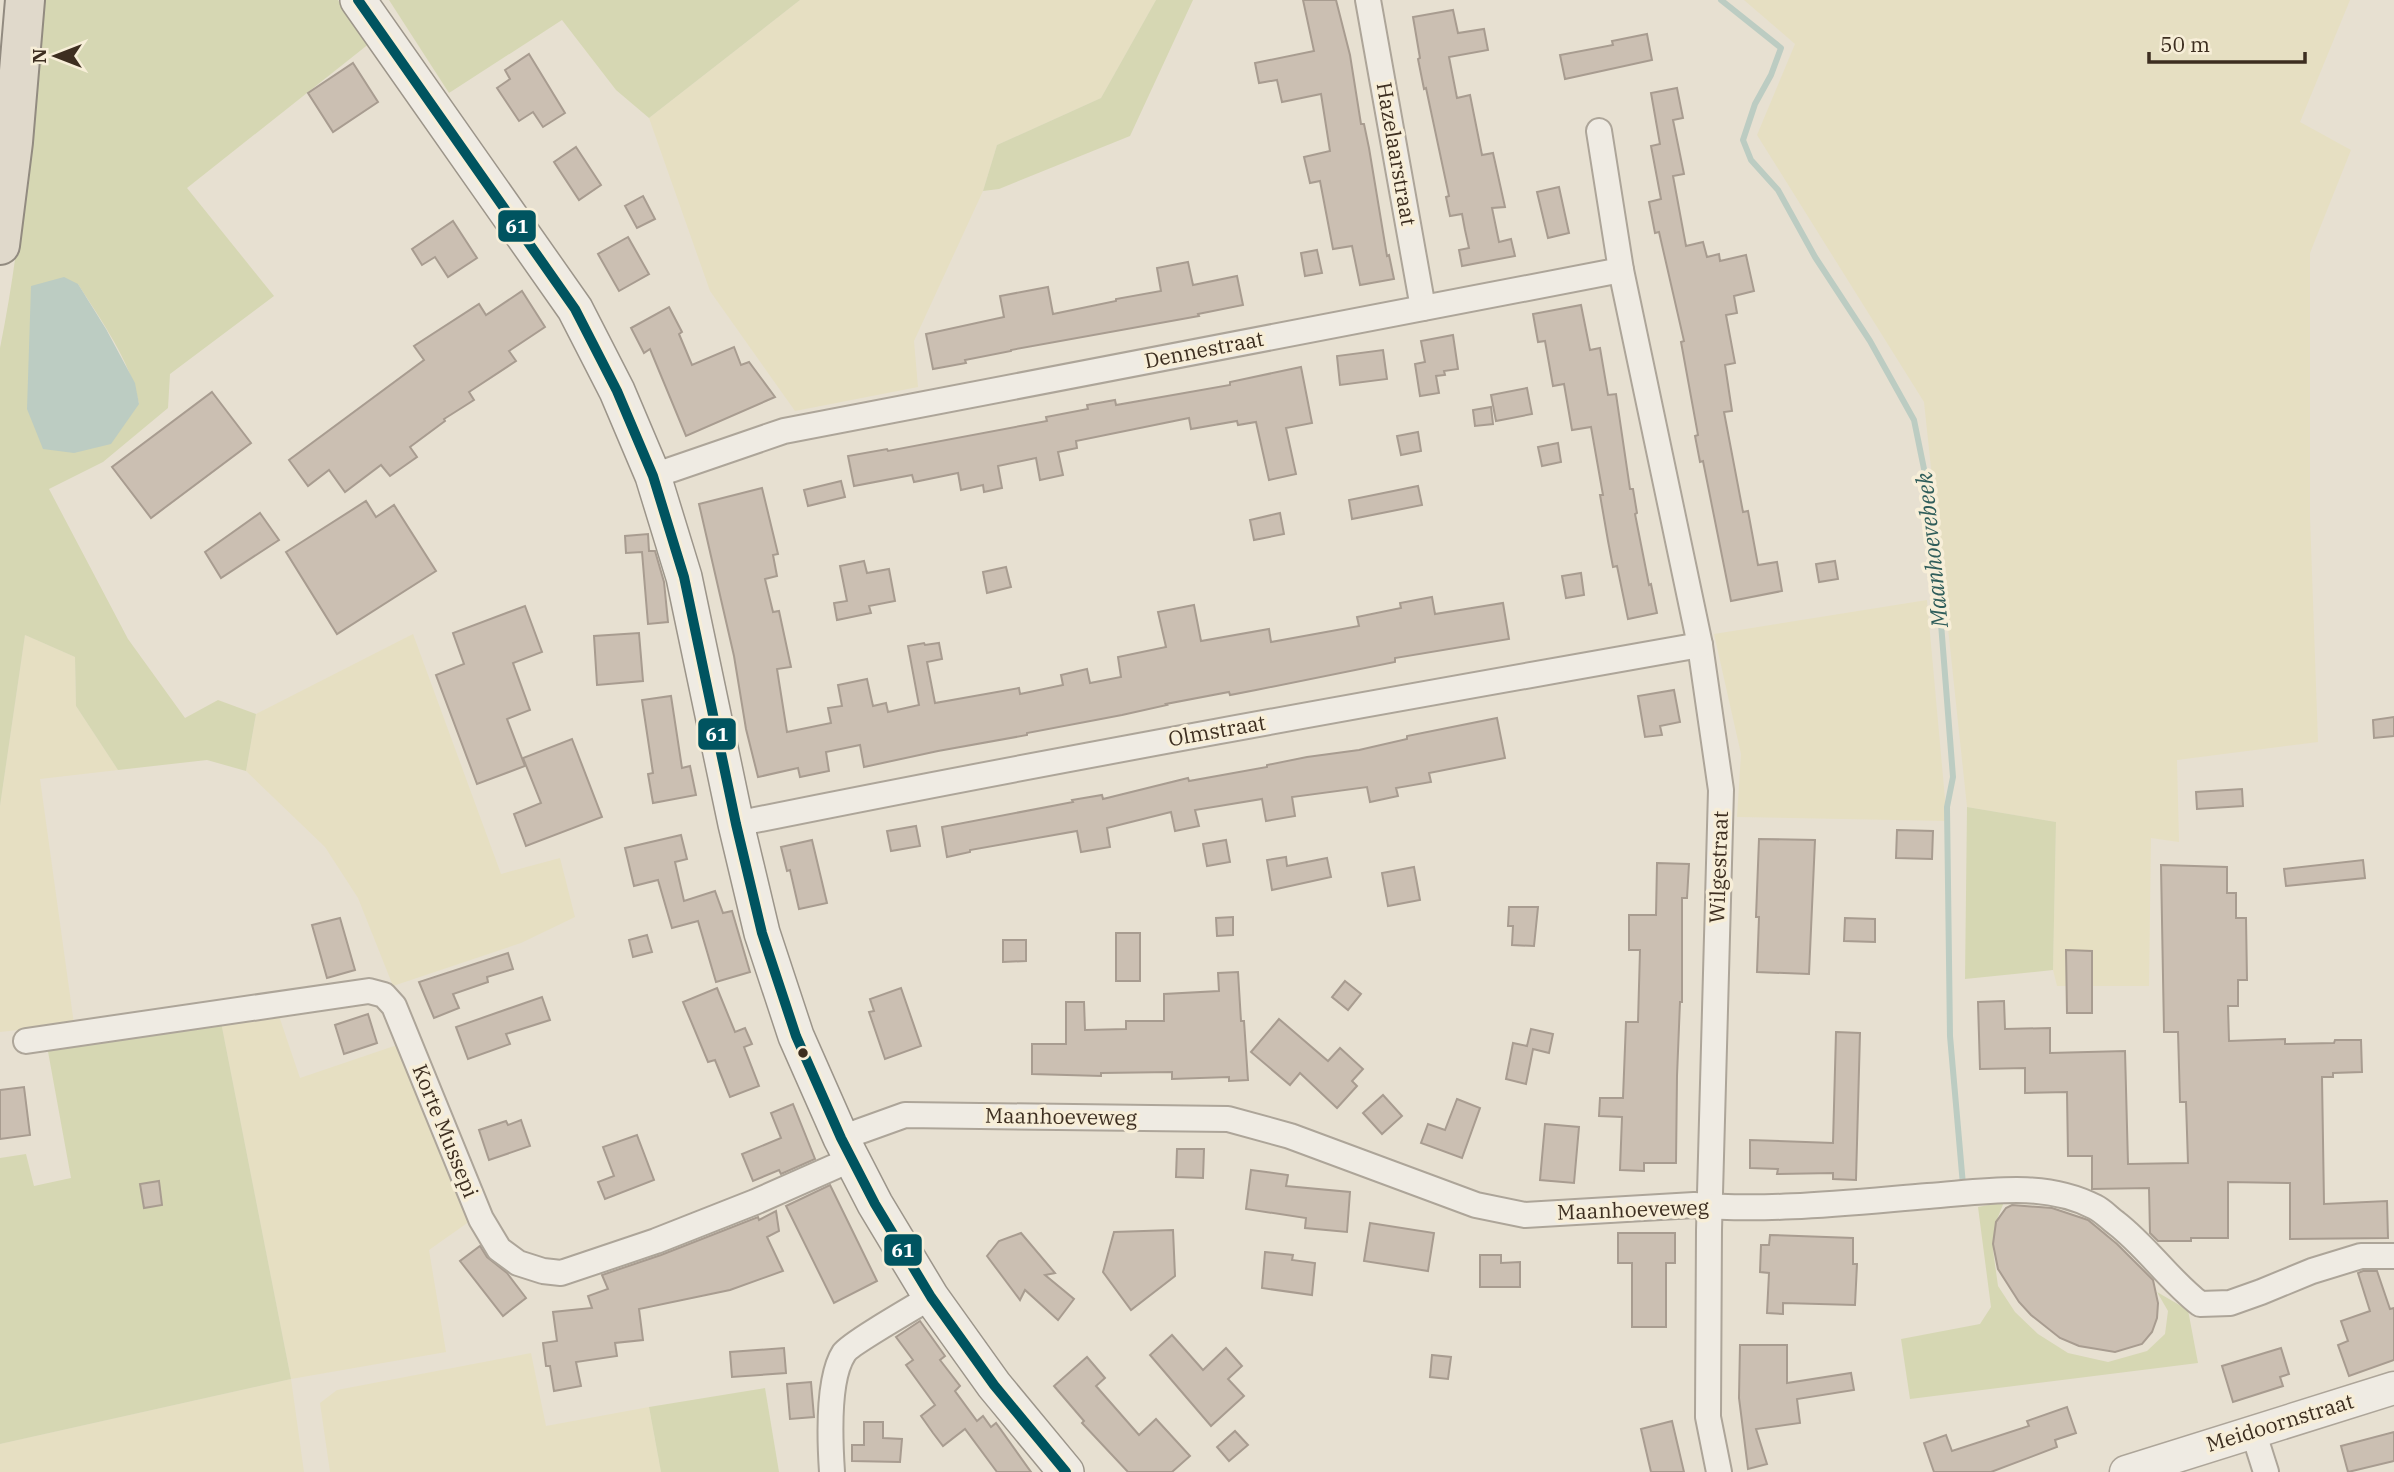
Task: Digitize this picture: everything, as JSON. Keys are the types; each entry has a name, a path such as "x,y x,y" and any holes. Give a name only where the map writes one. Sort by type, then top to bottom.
{"highway":[{"path":"0,245 26,0"}],"main road":[{"path":"358,0 575,309 617,391 653,476 684,577 762,933 796,1036 874,1204 931,1297 994,1385 1066,1472"}],"street":[{"name":"Hazelaarstraat","path":"1368,0 1423,308"},
{"path":"1599,131 1622,270"},
{"name":"Dennestraat","path":"653,476 784,431 1622,270"},
{"name":"Wilgestraat","path":"1622,270 1700,645 1721,790 1710,1206 1708,1417 1719,1472"},
{"name":"Olmstraat","path":"736,824 1176,738 1700,645"},
{"name":"Korte Mussepi","path":"26,1041 369,991 384,995 394,1006 481,1219 499,1249 518,1263 561,1273 656,1241 755,1202 847,1148"},
{"name":"Maanhoeveweg","path":"847,1148 905,1115 1228,1119 1290,1136 1476,1205 1525,1215 1694,1205 1828,1203 1994,1189 2057,1193 2096,1207 2135,1238 2185,1292 2200,1304 2230,1303 2312,1271 2361,1256 2394,1256"},
{"path":"832,1472 830,1451 833,1378 844,1351 931,1297"},
{"name":"Meidoornstraat","path":"2126,1472 2394,1388"},
{"path":"2253,1431 2266,1472"}],"shaded area":[{"path":"800,0 1156,0 1101,98 997,145 983,191 914,341 918,387 795,411 710,291 649,118"},
{"path":"1744,0 2350,0 2300,122 2351,150 2310,253 2310,517 2318,742 2177,760 2179,842 2151,838 2149,986 2057,986 2053,970 2056,822 1967,807 1924,402 1757,135 1795,44"},
{"path":"64,277 78,284 106,329 135,383 139,404 111,444 74,453 43,449 27,409 31,286"},
{"path":"1927,600 1947,821 1737,817 1741,754 1714,634"},
{"path":"413,634 501,874 560,858 575,917 521,943 393,986 358,898 325,847 246,771 256,714"},
{"path":"25,635 75,657 76,706 118,770 40,779 74,1024 0,1032 0,806"},
{"path":"278,1013 300,1078 397,1045 470,1221 429,1250 446,1352 291,1379 221,1022"},
{"path":"531,1353 546,1426 649,1407 661,1472 330,1472 320,1403 337,1390"},
{"path":"291,1379 304,1472 0,1472 0,1444"}],"green space":[{"path":"41,0 338,0 370,43 187,188 274,296 170,374 168,408 103,462 49,489 128,639 185,718 218,700 256,714 246,771 207,760 118,770 76,706 75,657 25,635 0,806 0,348 20,218","holes":["78,284 122,357 139,404 31,327 31,287"]},
{"path":"389,0 800,0 649,118 616,90 562,20 449,93"},
{"path":"1156,0 1193,0 1130,136 999,189 983,191 997,145 1101,98"},
{"path":"1967,807 2056,822 2053,970 1965,979"},
{"path":"221,1022 291,1379 0,1444 0,1158 26,1154 34,1186 71,1178 47,1046"},
{"path":"2004,1202 1996,1222 1993,1250 1998,1286 2015,1312 2038,1334 2068,1353 2108,1362 2147,1351 2165,1334 2168,1311 2157,1292 2188,1310 2198,1363 1910,1399 1901,1339 1980,1324 1991,1307 1978,1207"},
{"path":"765,1388 779,1472 661,1472 649,1407"}],"building":[{"path":"1303,0 1336,0 1350,55 1361,124 1364,124 1387,256 1389,255 1394,279 1360,285 1352,246 1333,249 1320,181 1310,183 1304,157 1330,151 1321,94 1282,102 1277,80 1259,83 1255,63 1314,51"},
{"path":"1453,10 1458,33 1484,29 1488,50 1449,57 1457,98 1470,95 1482,155 1493,153 1505,207 1492,208 1499,242 1511,239 1515,256 1462,266 1459,250 1469,248 1462,214 1450,216 1446,197 1449,196 1418,59 1420,58 1413,17"},
{"path":"1647,34 1652,60 1565,79 1560,55 1613,45 1612,41"},
{"path":"529,54 565,113 543,127 533,112 519,121 497,88 510,79 505,70"},
{"path":"353,63 378,102 333,132 308,93"},
{"path":"1677,88 1683,118 1673,120 1684,174 1673,176 1686,246 1703,242 1707,257 1719,254 1720,261 1746,255 1754,291 1734,296 1737,313 1726,315 1735,363 1725,365 1732,411 1724,412 1743,512 1748,511 1758,565 1777,562 1782,591 1731,601 1703,461 1700,462 1695,436 1698,435 1681,342 1684,341 1659,232 1655,233 1649,202 1661,199 1651,146 1660,144 1651,93"},
{"path":"576,147 601,185 579,200 554,162"},
{"path":"1559,187 1569,233 1548,238 1537,192"},
{"path":"643,196 655,219 637,228 625,206"},
{"path":"453,221 477,258 448,277 435,257 422,265 412,249"},
{"path":"628,237 649,274 619,291 598,254"},
{"path":"1317,250 1322,273 1305,276 1301,253"},
{"path":"1188,262 1193,285 1237,276 1243,305 1198,314 1199,316 1011,350 933,369 926,334 1004,317 1000,296 1048,287 1053,314 1161,291 1157,268"},
{"path":"522,291 545,327 509,351 516,361 469,392 474,400 444,419 445,421 410,447 417,457 390,476 381,465 345,492 329,470 308,486 289,460 424,360 414,346 479,304 486,315"},
{"path":"1581,305 1590,350 1600,348 1608,395 1616,394 1630,489 1633,489 1635,514 1657,613 1628,619 1617,566 1613,567 1591,427 1572,430 1564,384 1553,386 1545,341 1538,342 1533,314"},
{"path":"669,307 682,332 679,334 692,365 734,347 741,365 749,362 775,397 686,436 650,349 644,353 631,328"},
{"path":"1453,335 1458,369 1444,371 1445,375 1436,376 1439,393 1420,396 1415,364 1425,362 1421,341"},
{"path":"1383,350 1387,379 1340,385 1337,356"},
{"path":"1301,367 1312,423 1286,428 1296,474 1269,480 1256,422 1238,425 1237,421 1191,429 1189,418 1076,441 1077,448 1058,452 1063,475 1040,480 1036,458 998,466 1002,488 984,492 983,485 961,490 958,473 914,482 912,475 854,486 848,456 1047,421 1046,417 1088,409 1087,405 1115,400 1116,405 1230,385 1230,382"},
{"path":"1527,388 1532,414 1496,421 1491,395"},
{"path":"212,392 251,443 151,518 112,467"},
{"path":"1491,407 1493,424 1475,426 1473,410"},
{"path":"1418,432 1421,451 1401,455 1397,436"},
{"path":"1558,443 1561,462 1542,466 1538,447"},
{"path":"841,481 845,497 808,506 804,490"},
{"path":"1418,486 1422,505 1352,519 1349,500"},
{"path":"762,488 778,554 773,555 777,576 765,579 773,612 779,611 791,667 777,669 787,732 831,723 828,708 842,706 838,685 867,679 873,706 886,703 888,712 919,705 908,646 924,643 939,643 942,659 927,662 935,703 1019,688 1020,694 1063,685 1061,675 1087,669 1090,683 1121,677 1118,657 1166,647 1158,612 1194,605 1201,641 1269,629 1271,642 1359,626 1357,617 1401,608 1400,603 1432,597 1435,614 1503,603 1509,639 1395,658 1395,662 1230,695 1229,692 1166,704 864,767 860,745 826,752 829,771 800,777 798,768 758,777 746,729 734,656 699,504"},
{"path":"366,501 376,517 394,505 436,571 337,634 286,552"},
{"path":"260,513 279,540 221,578 205,552"},
{"path":"1280,513 1284,534 1254,540 1250,520"},
{"path":"648,534 649,551 655,551 664,582 668,622 648,624 642,552 626,553 625,536"},
{"path":"864,561 867,573 889,569 895,601 869,606 871,613 837,620 834,603 847,601 840,566"},
{"path":"1835,561 1838,579 1819,582 1816,564"},
{"path":"1006,567 1011,587 987,593 983,572"},
{"path":"1581,573 1584,595 1566,598 1562,576"},
{"path":"525,606 542,652 513,663 530,710 507,719 525,766 477,784 436,675 464,664 453,633"},
{"path":"639,633 643,681 597,685 594,636"},
{"path":"1674,690 1680,722 1660,726 1662,735 1645,737 1638,696"},
{"path":"671,696 682,768 690,766 696,795 653,803 648,774 653,773 642,700"},
{"path":"2394,717 2394,736 2374,738 2373,720"},
{"path":"1497,718 1505,758 1429,773 1431,782 1396,788 1398,796 1370,802 1367,787 1292,797 1295,816 1266,821 1262,799 1195,810 1199,826 1175,831 1171,812 1107,828 1110,847 1081,852 1077,831 970,850 947,857 942,827 1073,802 1072,800 1102,795 1103,799 1188,778 1189,781 1307,757 1359,750 1407,739 1407,736"},
{"path":"572,739 602,817 526,846 514,814 541,803 523,758"},
{"path":"2242,789 2243,806 2197,809 2196,792"},
{"path":"916,826 920,846 891,851 887,831"},
{"path":"1897,830 1933,831 1932,859 1896,858"},
{"path":"681,835 687,859 675,862 684,901 715,891 723,913 732,911 750,972 716,982 698,921 672,928 658,880 634,886 625,848"},
{"path":"1759,839 1815,840 1809,974 1757,972"},
{"path":"812,840 827,903 799,909 790,870 787,871 781,847"},
{"path":"1226,840 1230,862 1207,866 1203,844"},
{"path":"1286,857 1287,866 1327,858 1331,877 1272,890 1267,860"},
{"path":"2363,860 2365,878 2286,886 2284,869"},
{"path":"1657,863 1689,864 1687,898 1682,898 1682,1002 1677,1076 1676,1163 1644,1163 1644,1171 1620,1170 1622,1117 1599,1116 1600,1098 1623,1098 1626,1022 1638,1022 1640,950 1629,950 1629,915 1656,915"},
{"path":"2161,865 2227,867 2227,893 2236,893 2236,918 2246,918 2247,980 2238,980 2238,1006 2228,1006 2229,1041 2285,1039 2285,1044 2361,1040 2362,1072 2333,1073 2333,1077 2322,1077 2324,1204 2387,1201 2388,1238 2290,1239 2290,1183 2228,1182 2228,1238 2158,1241 2150,1233 2149,1188 2092,1189 2092,1156 2068,1156 2067,1092 2025,1093 2025,1068 1980,1069 1978,1002 2004,1001 2005,1029 2050,1028 2050,1053 2125,1051 2128,1164 2188,1163 2186,1102 2180,1102 2178,1032 2164,1032"},
{"path":"1414,867 1420,900 1388,906 1382,873"},
{"path":"1509,907 1538,907 1534,946 1512,945 1513,926 1508,926"},
{"path":"1233,917 1233,935 1217,936 1216,918"},
{"path":"340,918 355,970 327,978 312,925"},
{"path":"1845,918 1875,919 1875,942 1844,941"},
{"path":"1116,933 1140,933 1140,981 1116,981"},
{"path":"647,935 652,952 633,957 629,940"},
{"path":"1003,940 1026,940 1026,961 1003,962"},
{"path":"2066,950 2092,951 2092,1013 2067,1013"},
{"path":"508,953 513,969 487,977 488,982 453,994 459,1008 434,1018 419,982"},
{"path":"1238,972 1248,1080 1229,1081 1229,1077 1172,1079 1172,1072 1101,1073 1101,1076 1032,1074 1032,1044 1066,1044 1066,1002 1084,1002 1085,1030 1126,1029 1126,1021 1164,1021 1164,994 1219,991 1218,973"},
{"path":"1345,981 1361,994 1348,1010 1332,997"},
{"path":"717,988 735,1032 745,1028 752,1044 744,1047 759,1086 730,1097 715,1060 708,1062 683,1002"},
{"path":"901,988 921,1046 885,1059 869,1012 874,1011 870,999"},
{"path":"542,997 550,1020 506,1034 510,1044 468,1059 456,1027"},
{"path":"368,1014 377,1043 344,1054 335,1025"},
{"path":"1279,1019 1328,1061 1340,1048 1363,1069 1352,1081 1357,1086 1337,1108 1300,1073 1290,1085 1251,1052"},
{"path":"1531,1029 1553,1034 1549,1053 1533,1049 1526,1084 1506,1079 1513,1043 1527,1046"},
{"path":"1836,1032 1860,1033 1856,1180 1833,1179 1833,1173 1777,1174 1778,1169 1750,1168 1750,1140 1833,1143"},
{"path":"24,1087 30,1135 0,1139 0,1090"},
{"path":"1383,1095 1402,1116 1382,1134 1363,1113"},
{"path":"1457,1099 1480,1108 1462,1158 1421,1143 1428,1124 1445,1130"},
{"path":"793,1104 815,1159 781,1174 779,1170 753,1181 742,1154 781,1138 771,1113"},
{"path":"521,1120 530,1146 489,1160 479,1130 506,1121 508,1125"},
{"path":"1545,1124 1579,1127 1574,1183 1540,1180"},
{"path":"637,1135 654,1180 605,1199 598,1182 614,1176 603,1147"},
{"path":"1177,1149 1204,1149 1203,1178 1176,1177"},
{"path":"1251,1170 1288,1175 1286,1186 1350,1192 1347,1232 1305,1228 1306,1218 1246,1209"},
{"path":"159,1181 162,1205 144,1208 140,1184"},
{"path":"830,1185 877,1281 834,1303 786,1206"},
{"path":"2012,1205 2052,1208 2088,1220 2153,1280 2158,1303 2157,1318 2152,1332 2142,1344 2115,1352 2079,1346 2060,1338 2031,1315 2019,1302 1998,1269 1993,1244 1996,1222 2006,1208"},
{"path":"776,1211 779,1231 767,1237 783,1271 730,1290 639,1309 643,1340 615,1343 617,1356 576,1362 581,1386 554,1391 550,1366 546,1366 543,1343 557,1341 553,1312 592,1308 588,1296 608,1289 602,1275 758,1217 759,1220"},
{"path":"1370,1223 1434,1233 1428,1271 1364,1261"},
{"path":"1173,1230 1175,1276 1131,1310 1103,1272 1114,1232"},
{"path":"1021,1233 1055,1273 1045,1275 1074,1299 1058,1320 1025,1290 1020,1300 987,1256 999,1241"},
{"path":"1618,1233 1675,1233 1675,1263 1666,1263 1666,1327 1632,1327 1632,1263 1618,1263"},
{"path":"1770,1235 1853,1238 1853,1264 1857,1264 1855,1305 1783,1303 1783,1314 1767,1313 1769,1273 1760,1272 1761,1245 1769,1245"},
{"path":"480,1246 487,1257 507,1273 526,1298 503,1316 460,1261"},
{"path":"1265,1252 1293,1255 1292,1260 1315,1263 1312,1295 1262,1288"},
{"path":"1480,1255 1501,1255 1501,1263 1520,1262 1520,1287 1480,1287"},
{"path":"2377,1271 2390,1309 2394,1308 2394,1360 2349,1376 2338,1345 2348,1341 2341,1321 2370,1311 2358,1273"},
{"path":"920,1321 945,1356 940,1360 960,1386 955,1391 977,1421 983,1416 991,1427 996,1423 1031,1472 997,1472 965,1429 943,1446 933,1433 921,1416 935,1405 906,1365 913,1360 896,1337"},
{"path":"1172,1335 1203,1370 1226,1348 1242,1366 1228,1379 1244,1396 1211,1426 1150,1355"},
{"path":"1740,1345 1787,1345 1787,1383 1851,1373 1854,1390 1797,1399 1800,1423 1756,1429 1767,1464 1748,1469 1739,1398"},
{"path":"784,1348 786,1373 732,1377 730,1352"},
{"path":"2281,1348 2289,1374 2280,1377 2283,1386 2233,1402 2222,1366"},
{"path":"1432,1355 1451,1357 1448,1379 1430,1377"},
{"path":"1087,1357 1105,1378 1096,1386 1139,1435 1156,1419 1190,1456 1172,1472 1128,1472 1082,1423 1084,1421 1054,1386"},
{"path":"811,1382 814,1417 790,1419 787,1384"},
{"path":"2067,1407 2076,1433 2055,1440 2057,1447 1991,1472 1934,1472 1924,1443 1946,1435 1952,1451 2029,1426 2027,1421"},
{"path":"1672,1421 1684,1472 1651,1472 1641,1429"},
{"path":"864,1422 883,1422 883,1438 902,1439 900,1462 852,1461 852,1445 864,1445"},
{"path":"1235,1431 1248,1445 1229,1461 1217,1447"},
{"path":"2394,1432 2394,1461 2348,1472 2341,1446"}],"waterway":[{"name":"Maanhoevebeek","path":"1721,0 1781,48 1771,75 1755,104 1743,140 1751,160 1778,190 1815,257 1870,341 1914,420 1932,508 1953,777 1947,807 1950,1036 1963,1185"}],"transit line":[{"name":"61","path":"358,0 575,309 617,391 653,476 684,577 762,933 796,1036 841,1138 875,1204 931,1297 994,1385 1066,1472"}]}
